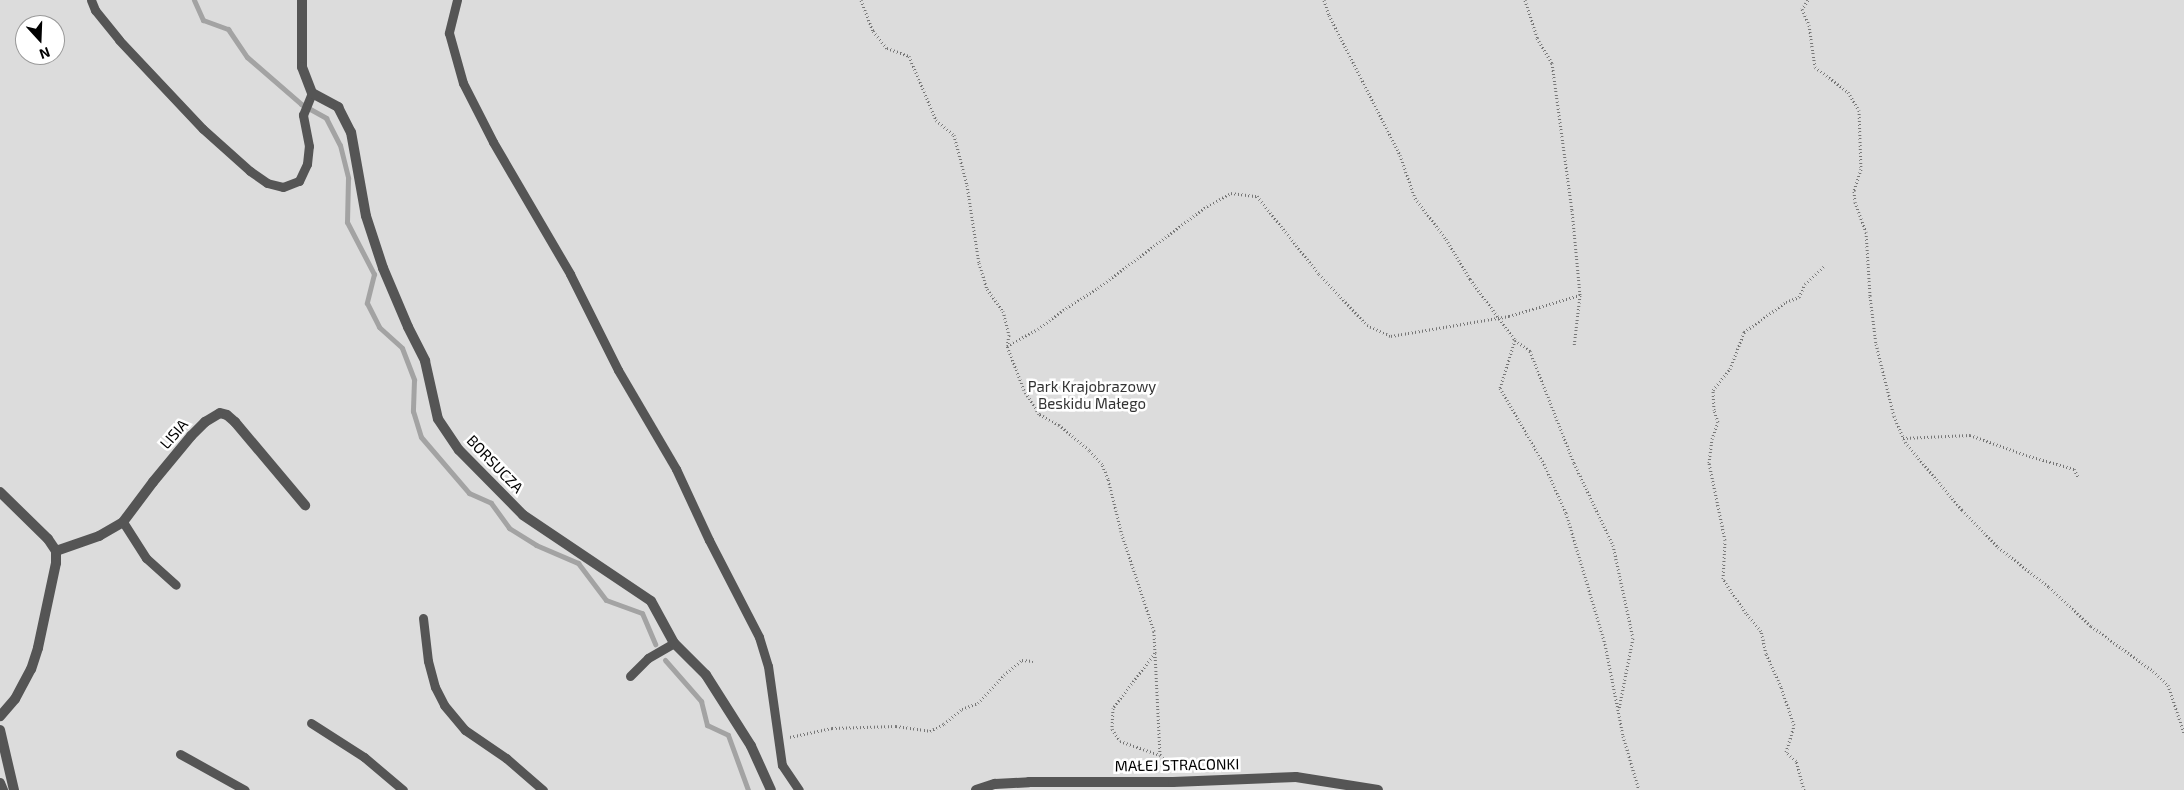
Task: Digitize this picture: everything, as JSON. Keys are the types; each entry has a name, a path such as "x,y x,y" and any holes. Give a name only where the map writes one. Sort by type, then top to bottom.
{"street":[{"path":"302,0 302,68 310,97"},
{"name":"BORSUCZA","path":"310,97 338,107 350,132 369,224 394,293 425,361 438,419 454,443 523,515 651,602 674,642 706,675 750,746 771,790"},
{"name":"LISIA","path":"56,551 99,536 123,522 152,482 191,436 205,422 220,413 227,415 236,422 305,505"},
{"path":"0,492 48,539 56,551 54,577 38,648 31,669 15,699 0,716"},
{"path":"0,730 14,790"},
{"name":"MAŁEJ STRACONKI","path":"976,790 995,784 1029,782 1296,778 1378,790"},
{"path":"0,783 4,790"}],"lane":[{"path":"91,0 95,10 119,40 203,129 250,171 267,183 283,187 299,181 308,164 309,146 303,115 310,97"},
{"path":"458,0 449,33 463,83 493,142 570,274 618,370 676,469 709,540 759,637 768,666 780,738 782,764 800,790"},
{"path":"123,522 146,558 176,585"},
{"path":"422,618 428,661 435,687 444,705 465,730 506,758 543,790"},
{"path":"630,676 648,658 674,642"},
{"path":"311,723 364,757 403,790"},
{"path":"180,754 245,790"}],"path":[{"path":"861,0 873,31 887,48 908,56 936,120 954,135 967,185 979,263 987,289 1003,311 1009,336 1007,346 1024,390 1039,414 1059,425 1089,450 1102,464 1108,479 1122,535 1154,631 1160,754"},
{"path":"1324,0 1329,15 1400,155 1415,198 1446,239 1470,279 1514,340 1530,351 1574,463 1613,545 1633,638 1619,709"},
{"path":"1524,0 1538,38 1552,63 1572,210 1580,294 1574,347"},
{"path":"1808,0 1802,9 1809,25 1815,67 1848,92 1859,110 1861,169 1854,191 1855,202 1866,232 1870,296 1876,344 1894,416 1903,438 1962,510 1998,547 2049,587 2091,626 2168,686 2184,733"},
{"path":"1007,346 1038,329 1063,310 1098,288 1204,208 1231,193 1257,196 1319,274 1367,325 1391,336 1499,318 1580,294"},
{"path":"1804,790 1796,761 1786,752 1794,725 1781,687 1766,654 1761,631 1723,579 1725,540 1709,463 1712,439 1718,422 1713,390 1730,369 1744,332 1786,302 1798,297 1805,284 1824,266"},
{"path":"1514,340 1500,388 1544,464 1566,513 1605,644 1623,736 1639,790"},
{"path":"1903,438 1970,435 2026,455 2074,469 2078,478"},
{"path":"1155,653 1113,708 1112,729 1120,741 1160,754 1176,766 1184,781"},
{"path":"780,738 832,728 896,726 930,731 944,724 962,709 978,703 1004,675 1022,660 1033,661"}],"green space":[{"name":"Park Krajobrazowy Beskidu Małego","path":"0,0 2184,0 2184,790 0,790"}],"waterway":[{"path":"194,0 203,20 228,29 247,57 301,104 326,118 340,145 348,178 347,222 374,274 367,303 379,327 402,348 414,380 413,411 421,437 469,493 491,503 509,528 536,545 578,563 606,600 642,613 655,644"},
{"path":"665,660 701,701 707,725 728,735 748,790"}]}
